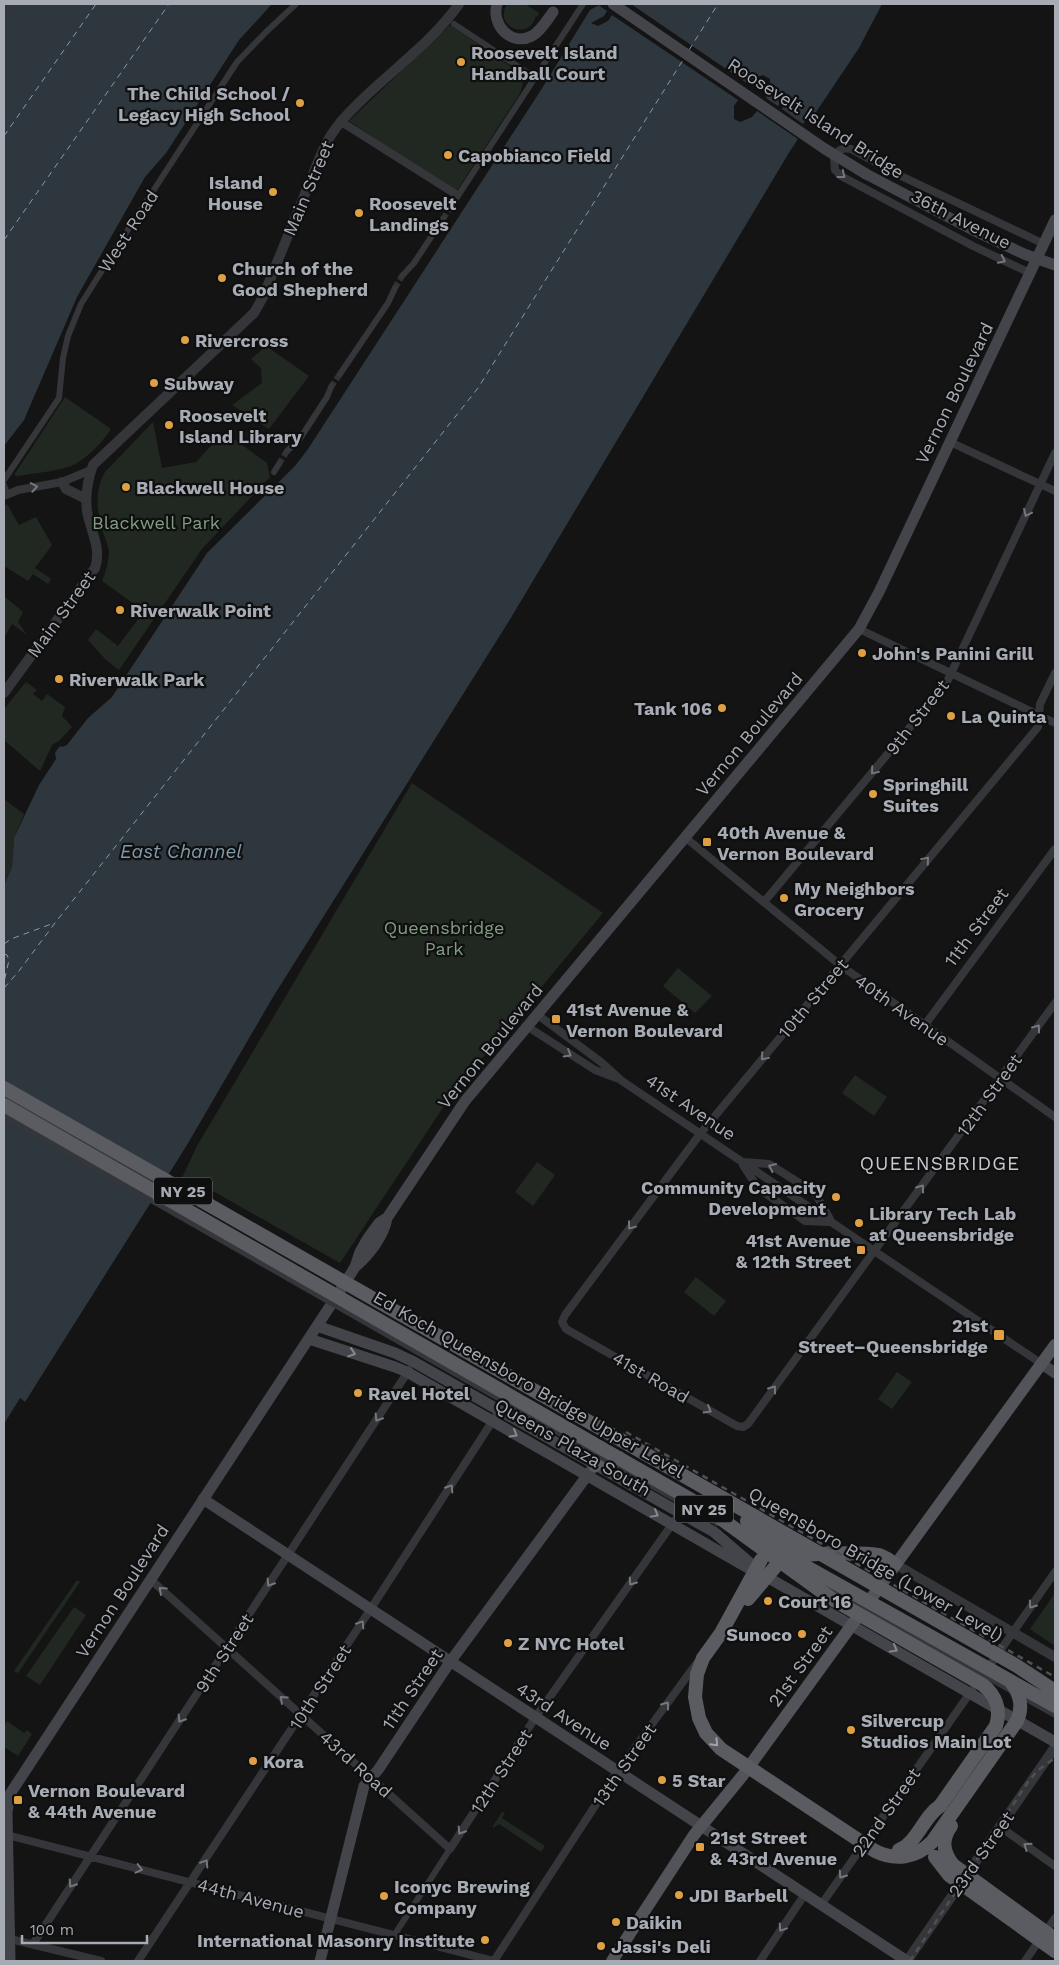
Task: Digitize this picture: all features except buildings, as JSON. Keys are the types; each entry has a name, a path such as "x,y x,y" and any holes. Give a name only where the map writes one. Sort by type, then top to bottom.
{"highway":[{"name":"NY 25","path":"4,1088 362,1296"},
{"name":"Ed Koch Queensboro Bridge Upper Level","path":"4,1094 362,1296"},
{"name":"Ed Koch Queensboro Bridge Upper Level","path":"4,1104 710,1510 832,1599 983,1685 995,1699 998,1711 996,1726 940,1806 930,1830 932,1848 940,1866 954,1879 1055,1951"},
{"name":"NY 25","path":"4,1109 691,1502 1055,1706"},
{"path":"362,1296 1002,1665 1017,1676 1025,1695 1026,1706 1022,1721 947,1831 944,1839 944,1848 950,1862 956,1868 1055,1938"},
{"name":"Queensboro Bridge (Lower Level)","path":"362,1296 1009,1661 1055,1691"},
{"path":"591,1470 602,1460 612,1457 621,1458 633,1463 751,1532 760,1547 761,1566 721,1633"},
{"path":"736,1512 776,1542 824,1572 1002,1674 1011,1682 1018,1693 1021,1702 1019,1716 932,1842 923,1850 912,1855 899,1857 886,1856 875,1851 727,1754 711,1739 702,1726 695,1697 698,1668 703,1658 779,1562 791,1556 841,1554 881,1556 895,1564"},
{"path":"752,1763 857,1833 880,1847 891,1850 902,1849 912,1839 931,1811 940,1806"}],"main road":[{"path":"497,4 495,14 498,25 505,33 515,38 534,35 553,12"},
{"name":"Roosevelt Island Bridge","path":"613,4 805,135 866,174 973,230 1024,254 1037,258"},
{"name":"Vernon Boulevard","path":"10,1961 7,1804 10,1794 355,1266 365,1258 385,1228 387,1218 455,1116 506,1051 859,629 1055,220"},
{"path":"1037,258 1055,265"},
{"name":"Queens Plaza South","path":"317,1326 395,1353 414,1362 499,1410 673,1524 748,1568 761,1566"},
{"name":"Queens Plaza South","path":"309,1339 407,1372 493,1422 680,1513 720,1536 761,1566 852,1625 1055,1742"},
{"name":"21st Street","path":"612,1961 694,1835 752,1763 1055,1345"},
{"name":"41st Avenue","path":"1042,1364 1055,1373"},
{"name":"11th Street","path":"320,1961 364,1786 450,1662 591,1470"},
{"name":"43rd Avenue","path":"203,1499 616,1772 907,1961"}],"street":[{"name":"West Road","path":"4,480 59,398 63,358 68,336 86,296 237,62 296,4"},
{"name":"Main Street","path":"4,693 95,568 97,546 88,517 86,499 93,465 254,313 269,282 329,136 340,121 441,26 458,4"},
{"path":"452,205 583,4"},
{"path":"454,24 534,77"},
{"path":"340,121 458,196"},
{"name":"36th Avenue","path":"1030,273 974,246 841,176 834,168 834,158 840,150 851,149 901,176 1044,244"},
{"path":"402,276 414,263 443,218"},
{"path":"340,374 388,303 395,288"},
{"path":"287,451 299,440 327,397 331,387"},
{"path":"950,442 1055,491"},
{"name":"9th Street","path":"764,902 946,684 1055,453"},
{"path":"274,472 279,464"},
{"name":"Main Street","path":"62,482 91,470"},
{"path":"4,485 6,495 18,490 62,482 66,489 86,499"},
{"path":"859,629 1055,723"},
{"name":"10th Street","path":"562,1322 565,1315 700,1134 1035,731 1038,727 1040,704 1055,672"},
{"name":"40th Avenue","path":"686,838 840,966 1055,1117"},
{"name":"11th Street","path":"924,1026 1055,849"},
{"name":"12th Street","path":"743,1427 748,1424 1055,1003"},
{"name":"41st Avenue","path":"538,1015 601,1062 622,1081 1042,1364"},
{"name":"41st Avenue","path":"528,1027 596,1070 622,1081"},
{"path":"4,1116 1055,1715"},
{"name":"41st Avenue","path":"741,1162 758,1188 805,1221 831,1222"},
{"name":"41st Avenue","path":"741,1162 769,1164 815,1193 831,1222"},
{"name":"41st Road","path":"562,1322 566,1329 737,1426 743,1427"},
{"name":"9th Street","path":"33,1944 414,1362"},
{"name":"10th Street","path":"138,1961 192,1882 493,1422 499,1410"},
{"name":"12th Street","path":"395,1934 535,1718 680,1513"},
{"path":"895,1564 1055,1657"},
{"name":"13th Street","path":"494,1961 616,1772 756,1582 761,1566"},
{"name":"22nd Street","path":"821,1905 1055,1572"},
{"name":"43rd Road","path":"150,1580 450,1849"},
{"name":"23rd Street","path":"907,1961 1055,1747"},
{"path":"999,1826 1055,1866"},
{"name":"44th Avenue","path":"7,1835 494,1961"},
{"path":"760,1961 804,1894"},
{"path":"1025,1961 1055,1918"},
{"path":"10,1939 101,1961"}],"green space":[{"path":"507,4 525,4 539,13 532,24 520,30 508,25 505,19 504,12"},
{"path":"450,25 510,66 515,74 522,72 523,78 519,95 456,192 349,121"},
{"path":"266,346 309,376 269,429 232,405 262,383 261,368 251,359"},
{"path":"65,397 111,429 92,451 74,465 62,469 14,475"},
{"name":"Blackwell Park","path":"153,422 162,468 196,462 224,432 267,463 270,477 202,549 119,670 106,660 88,640 96,629 118,646 139,618 137,615 141,609 102,581 109,551 99,517 98,494 105,472"},
{"path":"7,504 19,525 36,517 52,545 35,568 51,579 48,584 33,574 28,581 4,566 4,507"},
{"path":"4,596 23,612 18,622 27,635 12,624 4,638"},
{"path":"26,682 37,690 33,694 42,701 47,694 65,707 62,716 72,727 59,741 52,745 40,771 4,740 4,709"},
{"name":"Queensbridge Park","path":"412,783 603,913 450,1097 340,1263 213,1191 210,1195 181,1180 197,1146"},
{"path":"4,799 24,814 14,838 12,867 4,886"},
{"path":"678,968 712,996 695,1013 663,986"},
{"path":"855,1075 887,1097 874,1116 842,1093"},
{"path":"537,1162 555,1175 533,1206 515,1192"},
{"path":"696,1277 726,1301 714,1316 684,1292"},
{"path":"897,1372 912,1382 892,1409 878,1399"},
{"path":"77,1580 80,1582 18,1673 14,1671"},
{"path":"1055,1593 1055,1646 1030,1629"},
{"path":"74,1607 86,1615 40,1685 26,1676"},
{"path":"7,1721 24,1733 27,1730 32,1734 18,1756 4,1747 4,1725"},
{"path":"502,1812 505,1813 502,1818 545,1846 541,1852 499,1824 493,1828"}],"water":[{"path":"4,4 272,4 239,40 166,153 145,177 77,297 24,420 4,446"},
{"name":"East Channel","path":"601,4 882,4 859,48 790,151 509,621 273,997 187,1145 25,1402 20,1398 4,1424 4,886 12,867 14,838 39,785 56,759 55,753 60,746 67,745 88,718 112,697 207,553 295,466 308,449 541,90 590,10"}],"pier":[{"path":"597,4 631,4 748,84 752,79 763,75 770,79 770,91 766,96 767,99 778,106 781,102 784,105 782,109 803,124 806,120 810,123 809,127 797,145 795,144 798,139 757,111 752,117 740,122 734,119 734,106 738,100 612,15 608,21 598,26 591,23 604,16 607,11"}],"ferry route":[{"path":"4,136 96,4"},
{"path":"4,240 169,4"},
{"path":"689,50 718,4"},
{"path":"4,988 478,388 683,60"},
{"path":"4,944 11,939 54,923"},
{"path":"4,954 7,955 9,960 4,982"}],"tunnel":[{"path":"443,219 452,205"},
{"path":"395,288 402,276"},
{"path":"331,387 340,374"},
{"path":"279,464 287,451"}],"railway":[{"path":"626,1432 1055,1677"},
{"path":"910,1961 1028,1782 1038,1770 1055,1758"}],"place":[{"name":"Roosevelt Island Handball Court","path":"461,62"},
{"name":"The Child School / Legacy High School","path":"300,103"},
{"name":"Capobianco Field","path":"448,155"},
{"name":"Island House","path":"273,192"},
{"name":"Roosevelt Landings","path":"359,213"},
{"name":"Church of the Good Shepherd","path":"222,278"},
{"name":"Rivercross","path":"185,340"},
{"name":"Subway","path":"154,383"},
{"name":"Roosevelt Island Library","path":"169,425"},
{"name":"Blackwell House","path":"126,487"},
{"name":"Riverwalk Point","path":"120,610"},
{"name":"John's Panini Grill","path":"862,653"},
{"name":"Riverwalk Park","path":"59,679"},
{"name":"Tank 106","path":"722,708"},
{"name":"La Quinta","path":"951,716"},
{"name":"Springhill Suites","path":"873,794"},
{"name":"40th Avenue & Vernon Boulevard","path":"707,842"},
{"name":"My Neighbors Grocery","path":"784,898"},
{"name":"41st Avenue & Vernon Boulevard","path":"556,1019"},
{"name":"Community Capacity Development","path":"836,1197"},
{"name":"Library Tech Lab at Queensbridge","path":"859,1223"},
{"name":"41st Avenue & 12th Street","path":"861,1250"},
{"name":"21st Street–Queensbridge","path":"999,1335"},
{"name":"Ravel Hotel","path":"358,1393"},
{"name":"Court 16","path":"768,1601"},
{"name":"Sunoco","path":"802,1634"},
{"name":"Z NYC Hotel","path":"508,1643"},
{"name":"Silvercup Studios Main Lot","path":"851,1730"},
{"name":"Kora","path":"253,1761"},
{"name":"5 Star","path":"662,1780"},
{"name":"Vernon Boulevard & 44th Avenue","path":"18,1800"},
{"name":"21st Street & 43rd Avenue","path":"700,1847"},
{"name":"JDI Barbell","path":"679,1895"},
{"name":"Iconyc Brewing Company","path":"384,1896"},
{"name":"Daikin","path":"616,1922"},
{"name":"International Masonry Institute","path":"485,1940"},
{"name":"Jassi's Deli","path":"601,1946"}],"district":[{"name":"QUEENSBRIDGE","path":"940,1163"}]}
